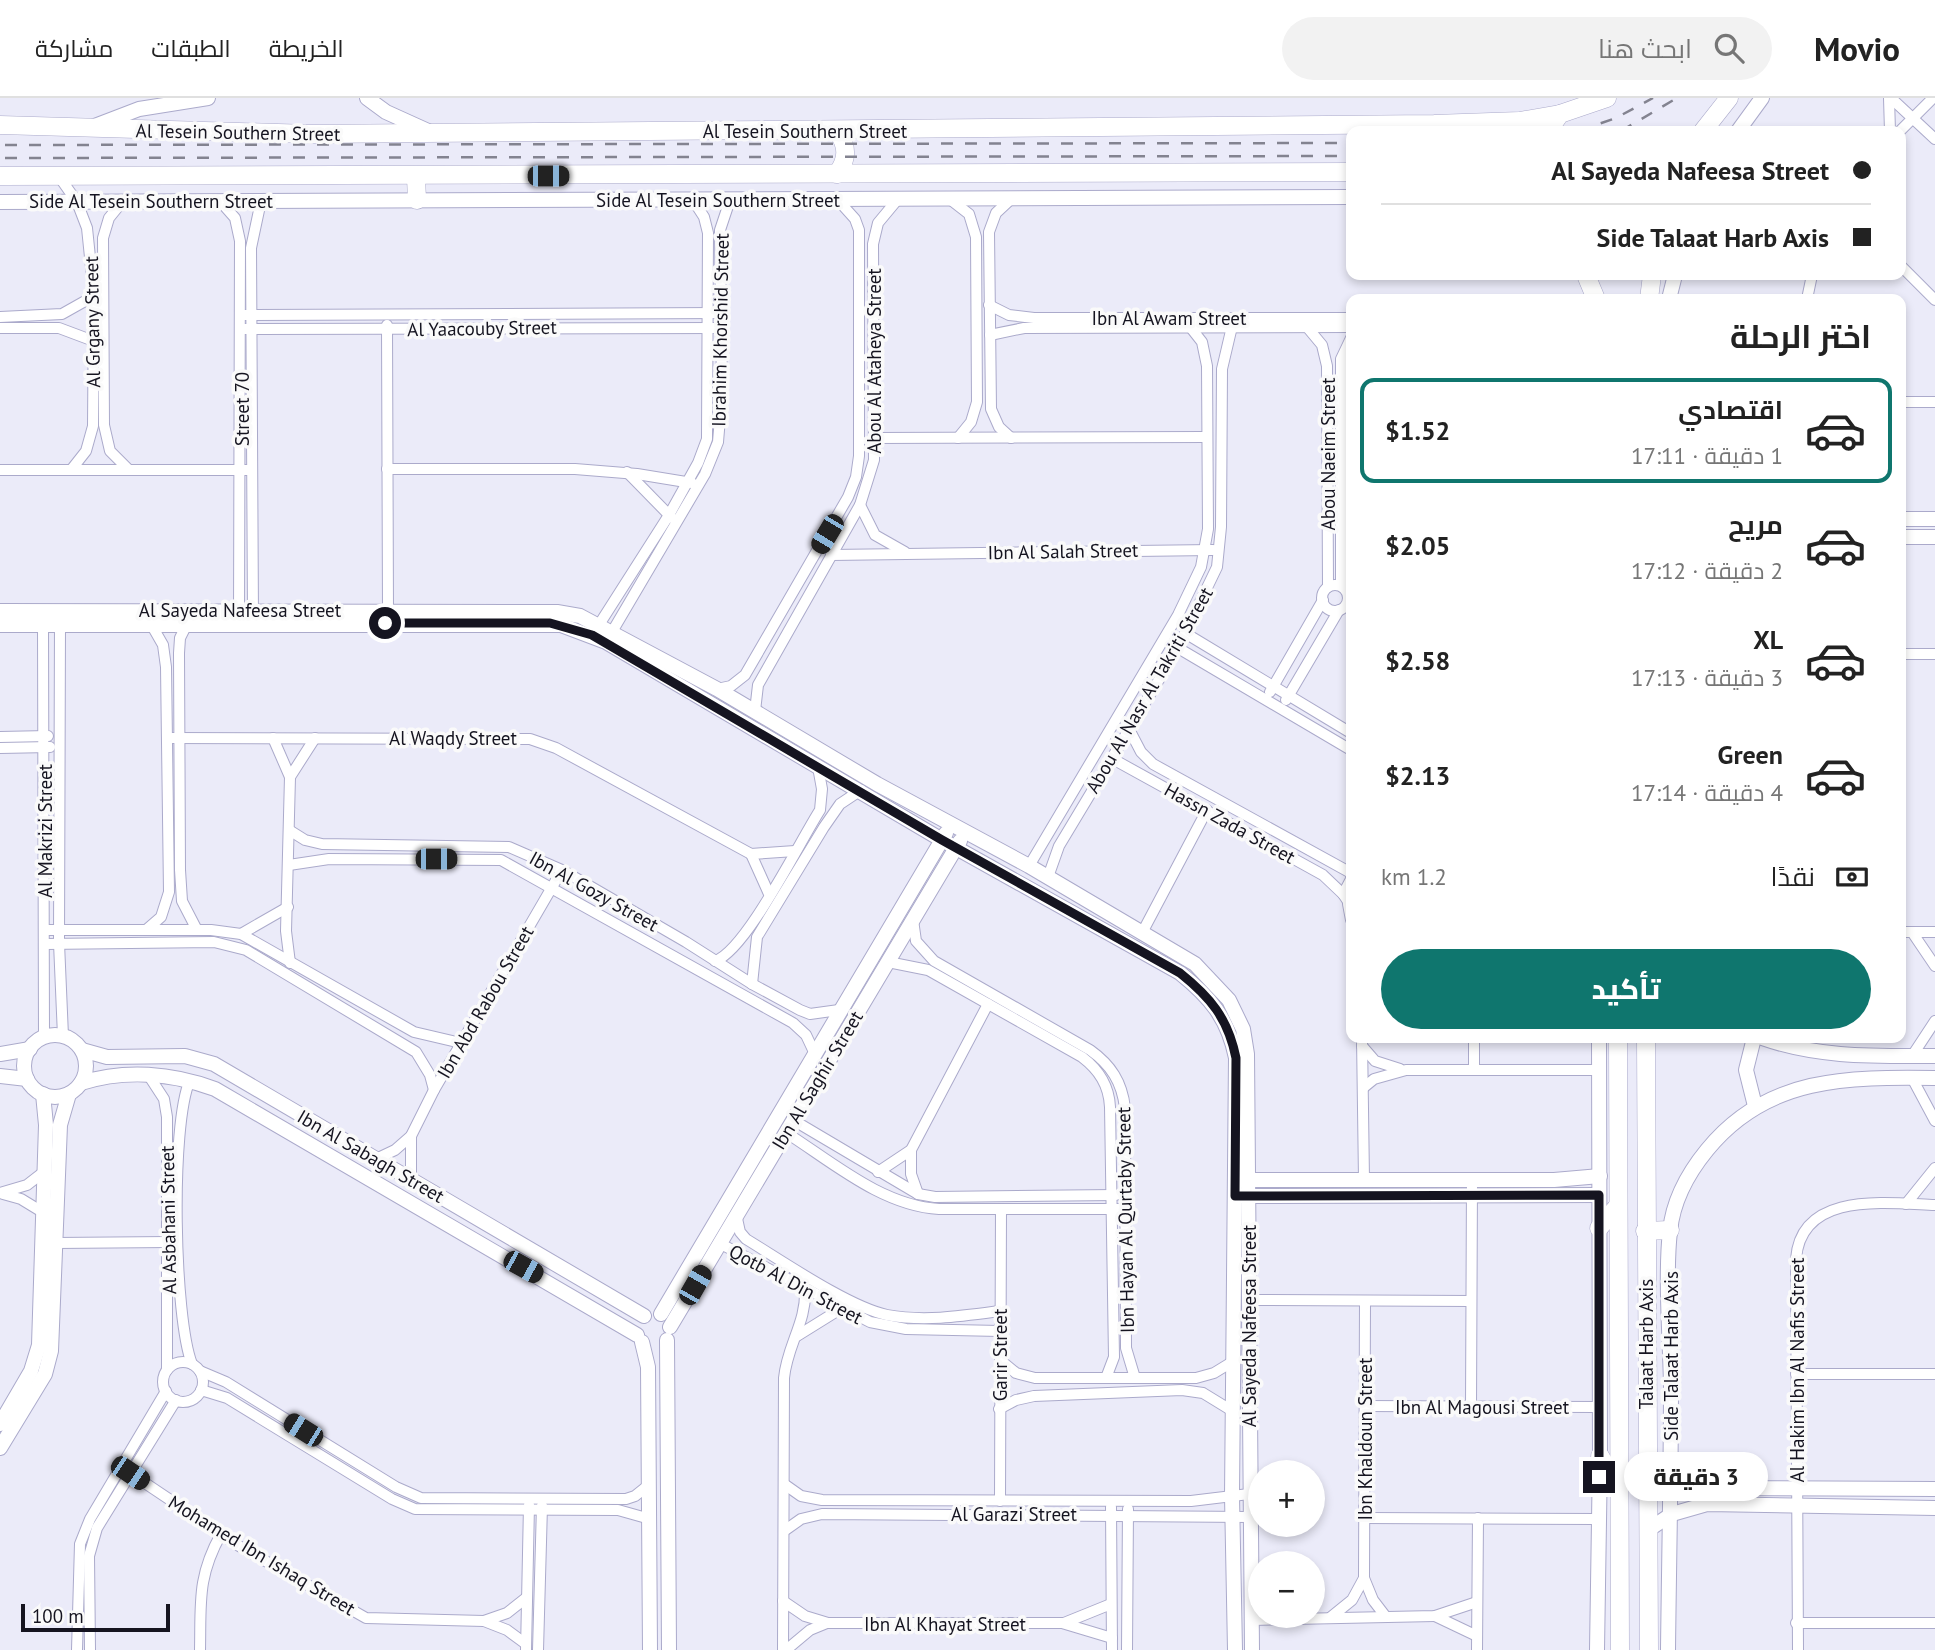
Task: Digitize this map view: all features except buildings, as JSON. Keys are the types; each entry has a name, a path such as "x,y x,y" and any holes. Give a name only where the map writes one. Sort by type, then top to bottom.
{"main road":[{"name":"Al Tesein Southern Street","path":"1462,126 1560,114 1606,98"},
{"path":"1707,126 1729,98"},
{"path":"1552,126 1560,114"},
{"name":"Al Tesein Southern Street","path":"0,125 310,134 1346,128"},
{"path":"837,131 846,148 846,157 837,174"},
{"path":"0,176 416,177 1346,172"},
{"path":"416,177 417,200"},
{"path":"1618,1043 1634,1051 1645,1043"},
{"name":"Talaat Harb Axis","path":"1618,1043 1620,1650"},
{"name":"Talaat Harb Axis","path":"1646,1043 1650,1650"},
{"path":"1617,1086 1635,1082 1646,1087"},
{"path":"1599,1228 1617,1207"},
{"path":"1646,1231 1670,1230"},
{"path":"1600,1456 1620,1489"}],"street":[{"path":"90,128 139,109 208,98"},
{"path":"367,98 393,116 433,133"},
{"path":"1742,126 1762,98"},
{"path":"1890,98 1935,139"},
{"path":"1890,98 1890,126"},
{"path":"1904,126 1933,98"},
{"name":"Al Grgany Street","path":"58,175 77,202 90,242 105,439 110,451 129,470"},
{"name":"Side Al Tesein Southern Street","path":"0,202 1346,197"},
{"name":"Abou Al Ataheya Street","path":"717,689 731,686 745,675 848,497 856,477 861,395 859,230 855,219 837,199"},
{"name":"Abou Al Ataheya Street","path":"755,711 758,685 860,505 873,469 873,244 878,223 898,199"},
{"path":"949,199 970,214 976,237 977,402 971,422 958,438"},
{"path":"1010,438 999,427 991,409 989,232 996,213 1011,199"},
{"name":"Ibrahim Khorshid Street","path":"693,200 708,225 712,440"},
{"name":"Ibrahim Khorshid Street","path":"603,633 692,483 712,440 722,394 720,230 730,200"},
{"name":"Street 70","path":"220,201 235,218 239,229 246,315"},
{"name":"Street 70","path":"246,616 246,315 251,248 261,201"},
{"name":"Al Grgany Street","path":"71,470 84,454 91,436 99,343 103,238 109,218 122,202"},
{"path":"1906,271 1935,300"},
{"path":"0,317 62,314 94,296"},
{"name":"Ibn Al Awam Street","path":"989,305 1003,313 1025,318 1346,327"},
{"name":"Al Yaacouby Street","path":"246,315 721,313"},
{"path":"387,316 388,610"},
{"name":"Ibn Al Awam Street","path":"990,335 1024,328 1191,328 1234,323 1346,318"},
{"name":"Abou Al Nasr Al Takriti Street","path":"1048,877 1059,846 1178,648 1212,580 1220,550 1222,369 1225,348 1234,323"},
{"name":"Abou Naeim Street","path":"1307,327 1322,345 1327,366 1328,587"},
{"path":"0,328 59,328 99,343"},
{"name":"Al Yaacouby Street","path":"246,329 722,328"},
{"name":"Abou Al Nasr Al Takriti Street","path":"1029,866 1178,615 1207,550 1206,359 1202,342 1191,328"},
{"name":"Abou Naeim Street","path":"1341,586 1342,359 1346,350"},
{"path":"1906,402 1935,402"},
{"path":"875,438 1207,437"},
{"path":"387,469 575,469 627,472 692,483"},
{"path":"0,470 247,470"},
{"path":"627,472 672,518"},
{"name":"Ibn Al Salah Street","path":"860,505 875,535 907,553"},
{"path":"1906,519 1935,519"},
{"path":"1906,537 1935,537"},
{"name":"Ibn Al Salah Street","path":"831,555 1220,550"},
{"path":"1267,700 1328,587 1341,586 1346,592"},
{"path":"1323,600 1329,608 1346,605"},
{"path":"1281,708 1346,605"},
{"name":"Al Sayeda Nafeesa Street","path":"0,625 187,624 246,616 388,610 558,612 580,616 818,767 956,848 1180,973 1214,1002 1231,1035 1236,1058 1242,1180"},
{"name":"Al Sayeda Nafeesa Street","path":"0,611 550,623 603,633 717,689 965,834 1029,866 1143,931 1205,971 1239,1017 1247,1054 1242,1196 1247,1300 1249,1460"},
{"name":"Al Makrizi Street","path":"60,624 59,943 63,1036"},
{"path":"150,624 163,645 174,738 181,891 186,914 197,930"},
{"path":"146,930 161,917 169,892 179,645 187,624"},
{"name":"Al Makrizi Street","path":"43,625 46,930 44,1037"},
{"path":"1185,633 1346,730"},
{"path":"1178,648 1346,747"},
{"path":"1906,654 1935,654"},
{"name":"Hassn Zada Street","path":"1129,729 1141,752 1153,764 1346,870"},
{"path":"0,737 44,742"},
{"name":"Al Waqdy Street","path":"174,738 537,740 751,854"},
{"path":"273,738 290,777 290,963"},
{"path":"290,777 315,738"},
{"path":"0,748 58,741"},
{"name":"Hassn Zada Street","path":"1111,758 1323,875 1346,899"},
{"path":"752,984 752,934 769,894 822,803 818,767"},
{"path":"715,961 730,953 752,934 840,804 861,790"},
{"path":"1143,931 1207,810"},
{"path":"813,820 824,827"},
{"name":"Ibn Al Saghir Street","path":"661,1314 814,1052 951,826"},
{"name":"Ibn Al Gozy Street","path":"289,830 305,840 322,844 499,845 522,851 562,870 752,984 810,1014 839,1010"},
{"name":"Ibn Al Saghir Street","path":"669,1333 736,1214 965,834"},
{"path":"769,894 751,854 795,851"},
{"name":"Ibn Al Gozy Street","path":"289,865 329,859 490,858 514,866 793,1023 806,1035 814,1052"},
{"name":"Ibn Abd Rabou Street","path":"376,1159 396,1150 411,1136 434,1090 562,870"},
{"path":"241,934 288,907"},
{"name":"Ibn Hayan Al Qurtaby Street","path":"913,920 916,941 931,965 988,1004 1082,1057 1099,1073 1110,1097 1114,1357 1106,1378"},
{"path":"46,930 197,930 241,934 414,1032 461,1043"},
{"path":"219,943 220,931"},
{"path":"1906,932 1935,932"},
{"path":"1906,932 1935,966"},
{"path":"46,944 219,943 246,950 407,1045 423,1060 434,1090"},
{"name":"Ibn Hayan Al Qurtaby Street","path":"888,961 931,965 1090,1050 1110,1068 1123,1097 1126,1348 1135,1378"},
{"path":"918,1194 911,1174 911,1150 988,1004"},
{"path":"1912,1056 1935,1021"},
{"path":"0,1448 41,1381 49,1362 53,1339 60,1125 69,1094 81,1083 86,1063 82,1050 63,1036 44,1037 30,1049 25,1063 27,1079"},
{"path":"1362,1043 1364,1180"},
{"path":"1363,1043 1375,1060 1406,1070"},
{"path":"1474,1043 1474,1070"},
{"path":"1597,1650 1600,1456 1599,1043"},
{"path":"1753,1043 1746,1070 1755,1106"},
{"path":"1778,1043 1840,1055 1935,1056"},
{"path":"0,1054 30,1049"},
{"name":"Ibn Al Sabagh Street","path":"82,1050 107,1057 185,1056 214,1064 644,1316"},
{"path":"1363,1088 1374,1079 1406,1070 1599,1070"},
{"name":"Ibn Al Sabagh Street","path":"81,1083 113,1075 190,1080 268,1117 640,1339"},
{"path":"0,1076 27,1079 43,1094 51,1097 69,1094"},
{"name":"Al Asbahani Street","path":"149,1076 160,1090 166,1108 169,1242 167,1370"},
{"path":"1912,1078 1935,1121"},
{"name":"Side Talaat Harb Axis","path":"1668,1650 1672,1514 1670,1230 1680,1194 1701,1157 1730,1125 1755,1106 1813,1084 1935,1078"},
{"name":"Al Asbahani Street","path":"190,1080 181,1111 179,1295 184,1340 196,1368"},
{"path":"0,1424 31,1371 39,1345 46,1171 43,1094"},
{"path":"789,1126 918,1194 935,1197 1126,1195"},
{"path":"789,1126 881,1192 901,1202 926,1209 1126,1209"},
{"name":"Ibn Abd Rabou Street","path":"411,1136 411,1178"},
{"path":"878,1172 911,1150"},
{"path":"1906,1204 1935,1168"},
{"path":"0,1193 27,1185 46,1171"},
{"path":"1242,1196 1472,1187 1600,1176"},
{"path":"881,1192 890,1179"},
{"path":"1242,1180 1364,1180 1599,1195"},
{"path":"1471,1406 1472,1187"},
{"path":"0,1193 21,1199 44,1213"},
{"name":"Al Sayeda Nafeesa Street","path":"1235,1650 1232,1362 1242,1196"},
{"name":"Al Hakim Ibn Al Nafis Street","path":"1798,1650 1796,1259 1799,1238 1805,1229 1829,1210 1844,1206 1935,1205"},
{"name":"Garir Street","path":"1000,1501 1001,1209"},
{"name":"Qotb Al Din Street","path":"736,1214 740,1232 746,1239 874,1312 901,1317 953,1317 1000,1311"},
{"path":"56,1243 169,1242"},
{"name":"Qotb Al Din Street","path":"719,1243 858,1318 893,1328 1000,1331"},
{"path":"785,1650 784,1378 788,1351 804,1317 805,1288"},
{"path":"1247,1300 1471,1301"},
{"name":"Ibn Khaldoun Street","path":"1366,1301 1364,1578 1373,1600 1386,1617"},
{"path":"797,1336 842,1308"},
{"path":"650,1650 648,1367 638,1322 644,1316 661,1314 669,1333 669,1650"},
{"path":"640,1339 658,1346 669,1333"},
{"path":"1000,1360 1016,1373 1035,1378 1206,1376 1232,1362"},
{"path":"201,1390 191,1400 176,1400 163,1384 167,1370 181,1362 226,1382 318,1447"},
{"path":"196,1368 201,1390"},
{"path":"1796,1374 1935,1374"},
{"path":"201,1390 227,1398 408,1494 421,1498 529,1504 626,1499 643,1491 650,1484"},
{"path":"999,1409 1016,1400 1034,1396 1182,1390 1203,1393 1234,1412"},
{"path":"77,1650 80,1544 90,1518 166,1391"},
{"path":"90,1650 89,1556 103,1515 176,1400"},
{"name":"Ibn Al Magousi Street","path":"1365,1406 1599,1407"},
{"path":"1671,1470 1683,1480 1703,1488 1935,1489"},
{"name":"Mohamed Ibn Ishaq Street","path":"130,1473 221,1534 303,1584 366,1618 484,1621 508,1614 526,1598"},
{"name":"Al Garazi Street","path":"784,1484 801,1496 822,1500 1191,1501 1248,1494"},
{"path":"1111,1501 1112,1650"},
{"path":"1127,1650 1128,1501"},
{"path":"526,1647 529,1504"},
{"path":"542,1504 618,1510 650,1519"},
{"path":"538,1650 542,1504"},
{"path":"1648,1530 1672,1514 1707,1504 1935,1508"},
{"name":"Al Garazi Street","path":"784,1531 801,1518 822,1514 1128,1514 1248,1517"},
{"path":"1365,1518 1597,1518"},
{"path":"1477,1650 1478,1518"},
{"path":"200,1650 202,1575 206,1559 221,1534"},
{"path":"1329,1618 1352,1600 1364,1578"},
{"name":"Ibn Al Khayat Street","path":"783,1601 799,1614 828,1623 1062,1623 1112,1638"},
{"path":"1325,1618 1435,1616 1477,1602"},
{"name":"Ibn Al Khayat Street","path":"1062,1623 1111,1604"},
{"path":"1435,1616 1477,1636"},
{"name":"Mohamed Ibn Ishaq Street","path":"484,1621 507,1630 526,1647"},
{"name":"Ibn Al Khayat Street","path":"785,1650 810,1630 828,1623"},
{"path":"1796,1623 1935,1623"},
{"name":"Al Sayeda Nafeesa Street","path":"1252,1628 1252,1650"}],"railway":[{"path":"1593,126 1616,118 1653,98"},
{"path":"1629,126 1677,98"},
{"path":"5,145 1346,143"},
{"path":"5,158 1346,156"}],"route":[{"path":"385,623 550,623 592,635 861,790 942,840 1180,973 1214,1002 1231,1035 1236,1058 1235,1196 1599,1195 1599,1477"}]}
